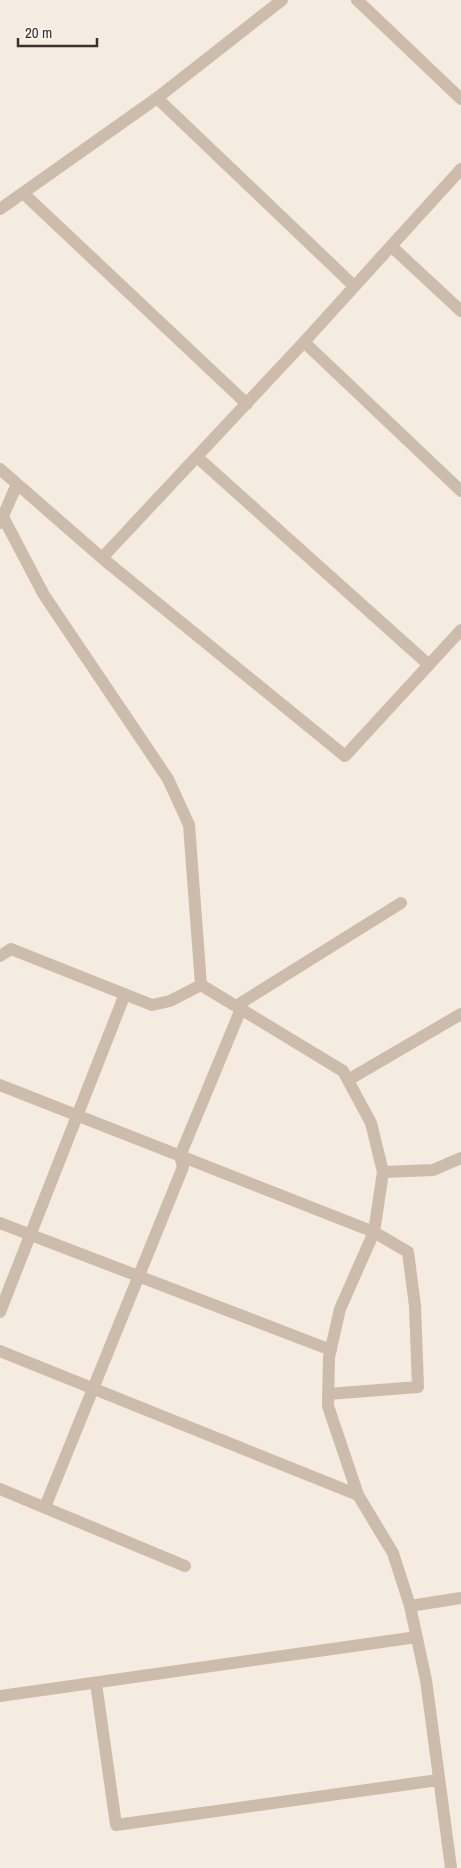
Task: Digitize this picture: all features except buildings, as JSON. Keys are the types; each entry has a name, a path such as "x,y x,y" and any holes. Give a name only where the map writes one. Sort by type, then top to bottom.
{"street":[{"path":"0,209 156,98 282,0"},
{"path":"357,0 461,99"},
{"path":"156,98 354,286"},
{"path":"102,558 247,404 461,168"},
{"path":"23,192 247,404"},
{"path":"391,246 461,311"},
{"path":"304,342 461,491"},
{"path":"197,457 429,665"},
{"path":"0,469 102,558 345,756 461,630"},
{"path":"17,484 2,520 44,595 168,779 189,825 202,985"},
{"path":"45,1508 183,1168 180,1156 239,1008 401,904"},
{"path":"0,956 11,949 152,1005 170,1001 202,985"},
{"path":"202,985 343,1071 371,1123 383,1172 374,1232 340,1308 330,1350 328,1406 358,1495 393,1553 410,1606 426,1680 451,1868"},
{"path":"0,1312 125,994"},
{"path":"348,1080 461,1014"},
{"path":"0,1085 374,1232 408,1252 415,1306 418,1387 328,1394"},
{"path":"383,1172 433,1170 461,1158"},
{"path":"0,1223 330,1350"},
{"path":"0,1351 358,1495"},
{"path":"0,1489 185,1566"},
{"path":"410,1606 461,1598"},
{"path":"0,1696 417,1637"},
{"path":"96,1683 116,1825 438,1780"}]}
